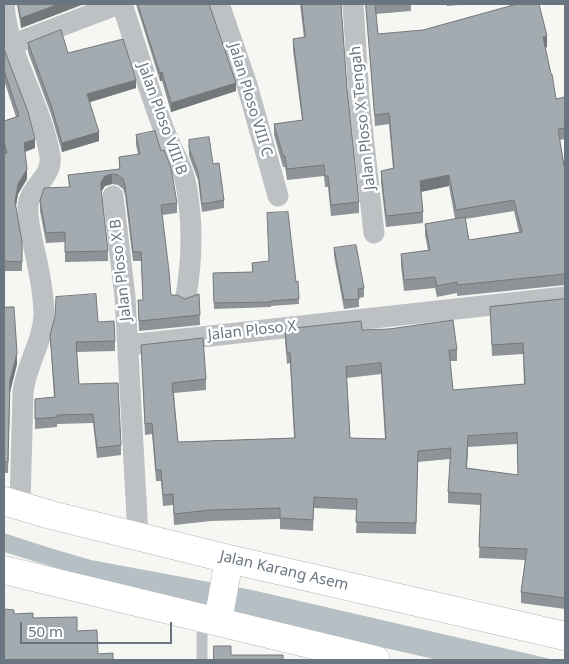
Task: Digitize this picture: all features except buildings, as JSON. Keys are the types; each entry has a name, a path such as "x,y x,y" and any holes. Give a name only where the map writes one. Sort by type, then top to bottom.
{"main road":[{"name":"Jalan Karang Asem","path":"12,503 51,515 229,561 565,636"},
{"path":"213,619 229,561"},
{"path":"4,570 213,619 334,656 376,660"}],"street":[{"path":"4,4 6,25 11,45 48,144 51,162 48,173 34,191 28,204 28,218 38,264 44,316 41,334 22,392 12,503"},
{"path":"11,45 120,4"},
{"name":"Jalan Ploso VIII B","path":"120,4 158,114 168,141 182,169 186,184 191,254 186,296"},
{"name":"Jalan Ploso VIII C","path":"218,4 250,94 278,196"},
{"name":"Jalan Ploso X Tengah","path":"353,4 359,98 374,233"},
{"name":"Jalan Ploso X B","path":"113,196 125,297 128,345"},
{"name":"Jalan Ploso X","path":"128,345 565,297"},
{"path":"128,345 138,536"}],"lane":[{"path":"202,660 213,619"}],"shaded area":[{"path":"4,533 91,560 252,590 555,660 438,660 240,615 66,571 4,552"}]}
